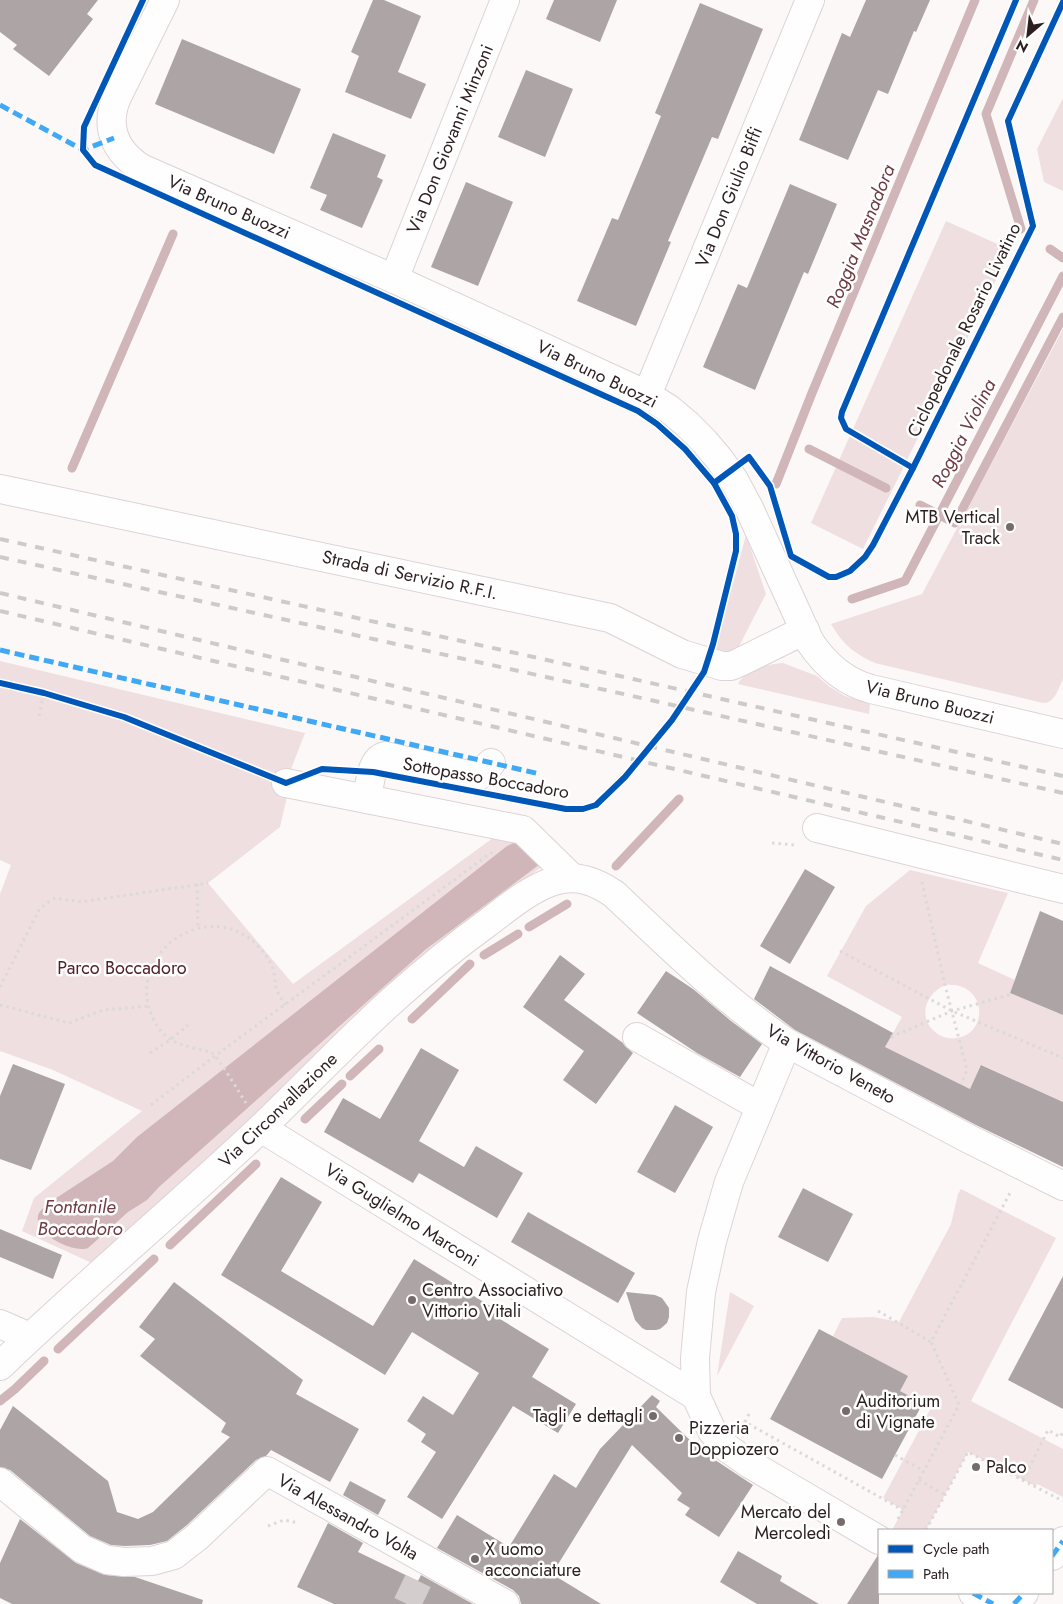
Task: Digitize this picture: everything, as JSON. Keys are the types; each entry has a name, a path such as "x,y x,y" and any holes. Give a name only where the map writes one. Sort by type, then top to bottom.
{"street":[{"name":"Via Bruno Buozzi","path":"165,0 115,101 112,119 114,138 126,157 141,168 394,279 647,395 687,424 729,472 749,508 815,650 840,675 855,684 871,689 1063,734"},
{"name":"Via Don Giovanni Minzoni","path":"394,279 505,0"},
{"name":"Via Don Giulio Biffi","path":"647,395 810,0"},
{"name":"Strada di Servizio R.F.I.","path":"0,489 610,618 682,654 717,666 738,663 805,630"},
{"path":"367,799 375,764 381,757 385,756 477,777 491,763"},
{"path":"286,782 523,830 572,878"},
{"path":"810,837 1063,889"},
{"name":"Via Vittorio Veneto","path":"572,878 588,880 614,894 698,972 763,1026 787,1043 969,1139 1063,1186"},
{"name":"Via Circonvallazione","path":"0,1366 261,1128 394,998 442,958 522,898 552,882 572,878"},
{"path":"637,1036 759,1106"},
{"path":"787,1043 759,1106 729,1182 706,1268 701,1292 695,1358 696,1396 712,1432 727,1448 750,1464 882,1529"},
{"name":"Via Guglielmo Marconi","path":"261,1128 696,1396"},
{"path":"0,1324 30,1337"},
{"name":"Via Alessandro Volta","path":"0,1482 82,1549 107,1560 124,1562 152,1561 174,1555 197,1537 267,1471 423,1571 505,1604"},
{"path":"1053,1555 1063,1540"},
{"path":"975,1594 993,1604"},
{"path":"1014,1604 1023,1594"}],"path":[{"path":"35,691 53,695"},
{"path":"39,716 44,693"},
{"path":"151,1106 215,1056 523,830"},
{"path":"772,843 810,837"},
{"path":"922,878 952,1011 968,1070 961,1084"},
{"path":"0,988 39,910 49,901 60,898 81,902 208,883"},
{"path":"197,884 198,928"},
{"path":"247,1104 215,1056 170,1040 158,1026 149,1006 148,978 155,960 167,944 183,933 212,926 231,929 249,938 266,954 274,970 276,989 285,1005"},
{"path":"840,951 952,1011 1063,1058"},
{"path":"891,1037 952,1011 1012,994"},
{"path":"0,1005 69,1022 103,1010 149,1006"},
{"path":"150,1053 188,1025"},
{"path":"931,1342 1024,1166"},
{"path":"878,1311 931,1342 959,1404 904,1510 890,1529"},
{"path":"749,1414 745,1422 904,1510"},
{"path":"1022,1480 1048,1430 1060,1437 1063,1432"},
{"path":"927,1529 968,1452 1063,1501"},
{"path":"894,1455 924,1471"},
{"path":"919,1480 945,1495"}],"green space":[{"path":"1063,98 1063,191 1044,182 1037,149"},
{"path":"946,221 1011,250 863,549 811,523"},
{"name":"MTB Vertical Track","path":"1063,329 1063,679 1056,695 1050,701 1043,703 875,663 861,656 844,642 831,624 922,594"},
{"path":"746,535 766,594 735,654 714,654"},
{"name":"Parco Boccadoro","path":"0,661 305,733 286,782 288,792 280,827 208,883 293,984 497,835 525,848 544,865 428,952 94,1264 22,1231 34,1198 142,1111 53,1070 0,1051 0,894 11,865 0,860"},
{"path":"783,663 817,676 845,696 870,704 869,714 738,684 751,671 764,666"},
{"path":"910,870 1008,893 978,963 1015,980 1010,993 1063,1015 1063,1102 982,1065 970,1089 885,1047 902,1017 827,976 866,906","holes":["945,985 959,986 969,991 976,999 979,1008 979,1018 975,1027 967,1034 956,1038 944,1037 936,1033 929,1025 926,1019 926,1005 933,993"]},
{"path":"961,1189 1056,1238 971,1401 1063,1449 1063,1497 1037,1484 1035,1486 968,1452 927,1529 893,1529 903,1510 883,1498 931,1408 900,1391 907,1376 833,1336 842,1318 873,1317 899,1322 951,1224 958,1194"},
{"path":"730,1292 754,1306 717,1376"}],"water":[{"name":"Fontanile Boccadoro","path":"518,841 544,861 425,950 159,1187 147,1200 128,1212 88,1248 74,1248 65,1245 48,1236 42,1229 38,1223 38,1216 47,1204 113,1161 137,1137 507,846"}],"building":[{"path":"0,0 98,0 87,14 93,19 49,76 13,49 17,45 0,32"},
{"path":"373,0 384,0 421,16 398,72 426,84 411,119 345,92 359,56 351,52"},
{"path":"554,0 617,0 600,42 546,19"},
{"path":"866,0 930,0 916,32 914,31 888,94 878,90 848,160 799,140 842,33 850,37"},
{"path":"700,3 763,29 718,139 712,137 668,241 671,242 636,326 577,301 612,218 618,220 661,116 655,113"},
{"path":"182,39 301,89 274,154 155,104"},
{"path":"526,70 573,89 545,157 498,137"},
{"path":"333,133 386,155 377,177 383,180 362,228 320,210 327,195 310,188"},
{"path":"466,182 513,202 478,286 431,267"},
{"path":"790,184 837,204 808,274 804,272 755,390 703,367 738,284 747,288"},
{"path":"805,869 835,887 790,964 760,946"},
{"path":"1040,911 1063,921 1063,1015 1010,993"},
{"path":"560,955 585,974 564,1000 623,1043 633,1053 596,1104 563,1080 584,1051 523,1007"},
{"path":"770,966 893,1033 885,1047 970,1089 981,1065 1063,1102 1063,1167 976,1125 795,1030 754,999"},
{"path":"666,971 693,989 762,1044 740,1077 697,1053 637,1013"},
{"path":"421,1048 459,1070 419,1141 464,1167 476,1146 523,1173 497,1218 419,1173 413,1183 324,1132 343,1098 380,1119"},
{"path":"13,1064 65,1084 31,1170 0,1159 0,1096"},
{"path":"675,1105 713,1127 675,1193 637,1172"},
{"path":"281,1177 322,1202 281,1271 373,1326 414,1259 503,1314 500,1319 549,1349 532,1377 576,1404 558,1433 513,1406 442,1519 407,1497 436,1452 421,1442 426,1434 407,1421 423,1396 453,1415 479,1373 412,1332 385,1375 221,1275"},
{"path":"803,1188 853,1214 828,1262 778,1237"},
{"path":"528,1212 635,1273 618,1303 511,1242"},
{"path":"0,1229 62,1255 53,1279 0,1257"},
{"path":"1063,1276 1063,1409 1008,1380"},
{"path":"174,1282 303,1380 296,1394 359,1429 330,1482 271,1450 266,1456 256,1460 187,1525 167,1541 150,1545 111,1545 90,1536 10,1470 0,1467 0,1430 13,1406 108,1481 117,1512 138,1519 153,1512 230,1437 221,1432 226,1423 140,1356 155,1339 139,1327"},
{"path":"626,1292 655,1295 662,1298 669,1308 667,1323 656,1330 642,1328 635,1320"},
{"name":"Auditorium di Vignate","path":"819,1329 908,1376 900,1391 923,1403 882,1479 770,1419"},
{"path":"652,1395 660,1401 656,1407 700,1450 753,1485 719,1537 685,1515 690,1508 677,1500 682,1493 632,1445 552,1574 601,1604 521,1604 519,1596 513,1590 437,1548 457,1515 509,1547 554,1474 576,1488 600,1449"},
{"path":"350,1481 386,1500 378,1515 343,1495"},
{"path":"20,1519 76,1563 105,1575 135,1577 203,1600 202,1604 12,1604 0,1598 0,1563"},
{"path":"328,1523 363,1543 358,1552 418,1581 421,1575 473,1604 334,1604 297,1587"},
{"path":"738,1551 782,1576 780,1581 819,1604 757,1604 720,1582"},
{"path":"878,1555 879,1604 847,1604"}],"waterway":[{"name":"Roggia Masnadora","path":"776,484 975,0"},
{"name":"Roggia Violina","path":"1021,229 986,114 1034,0"},
{"path":"72,468 173,234"},
{"name":"Roggia Violina","path":"1050,249 1063,258"},
{"name":"Roggia Violina","path":"852,599 905,581 1063,276"},
{"path":"920,505 955,523 1063,317"},
{"path":"809,449 886,488"},
{"name":"Roggia Violina","path":"616,866 679,799"},
{"name":"Roggia Violina","path":"529,927 567,904"},
{"name":"Roggia Violina","path":"484,955 518,934"},
{"name":"Roggia Violina","path":"412,1019 470,964"},
{"name":"Roggia Violina","path":"350,1076 379,1049"},
{"name":"Roggia Violina","path":"305,1119 342,1084"},
{"name":"Roggia Violina","path":"170,1245 256,1164"},
{"name":"Roggia Violina","path":"58,1349 154,1259"},
{"name":"Roggia Violina","path":"0,1401 44,1361"}],"tunnel":[{"path":"407,1604 418,1581"}],"railway":[{"path":"0,539 1063,776"},
{"path":"0,557 1063,793"},
{"path":"0,593 1063,844"},
{"path":"0,611 1063,860"}],"marked path":[{"path":"0,105 83,150 114,138"},
{"path":"0,650 540,774"},
{"path":"1053,1555 1063,1541"},
{"path":"975,1594 993,1604"},
{"path":"1014,1604 1023,1594"}],"cycle path":[{"name":"Sottopasso Boccadoro","path":"0,683 44,693 124,717 286,783 322,769 373,772 566,809 583,809 596,805 625,777 672,720 704,672 713,644 736,551 736,534 732,516 714,483 685,449 657,424 638,411 95,165 83,150 84,127 143,0"},
{"path":"913,468 846,429 841,418 842,412 1016,0"},
{"name":"Ciclopedonale Rosario Livatino","path":"714,483 749,457 770,486 791,556 829,577 836,577 850,571 865,557 913,468 1033,226 1008,121 1063,2"}],"place":[{"name":"MTB Vertical Track","path":"1010,527"},
{"name":"Centro Associativo Vittorio Vitali","path":"412,1300"},
{"name":"Auditorium di Vignate","path":"846,1411"},
{"name":"Tagli e dettagli","path":"653,1416"},
{"name":"Pizzeria Doppiozero","path":"679,1438"},
{"name":"Palco","path":"976,1467"},
{"name":"Mercato del Mercoledì","path":"841,1522"},
{"name":"X uomo acconciature","path":"475,1559"}]}
